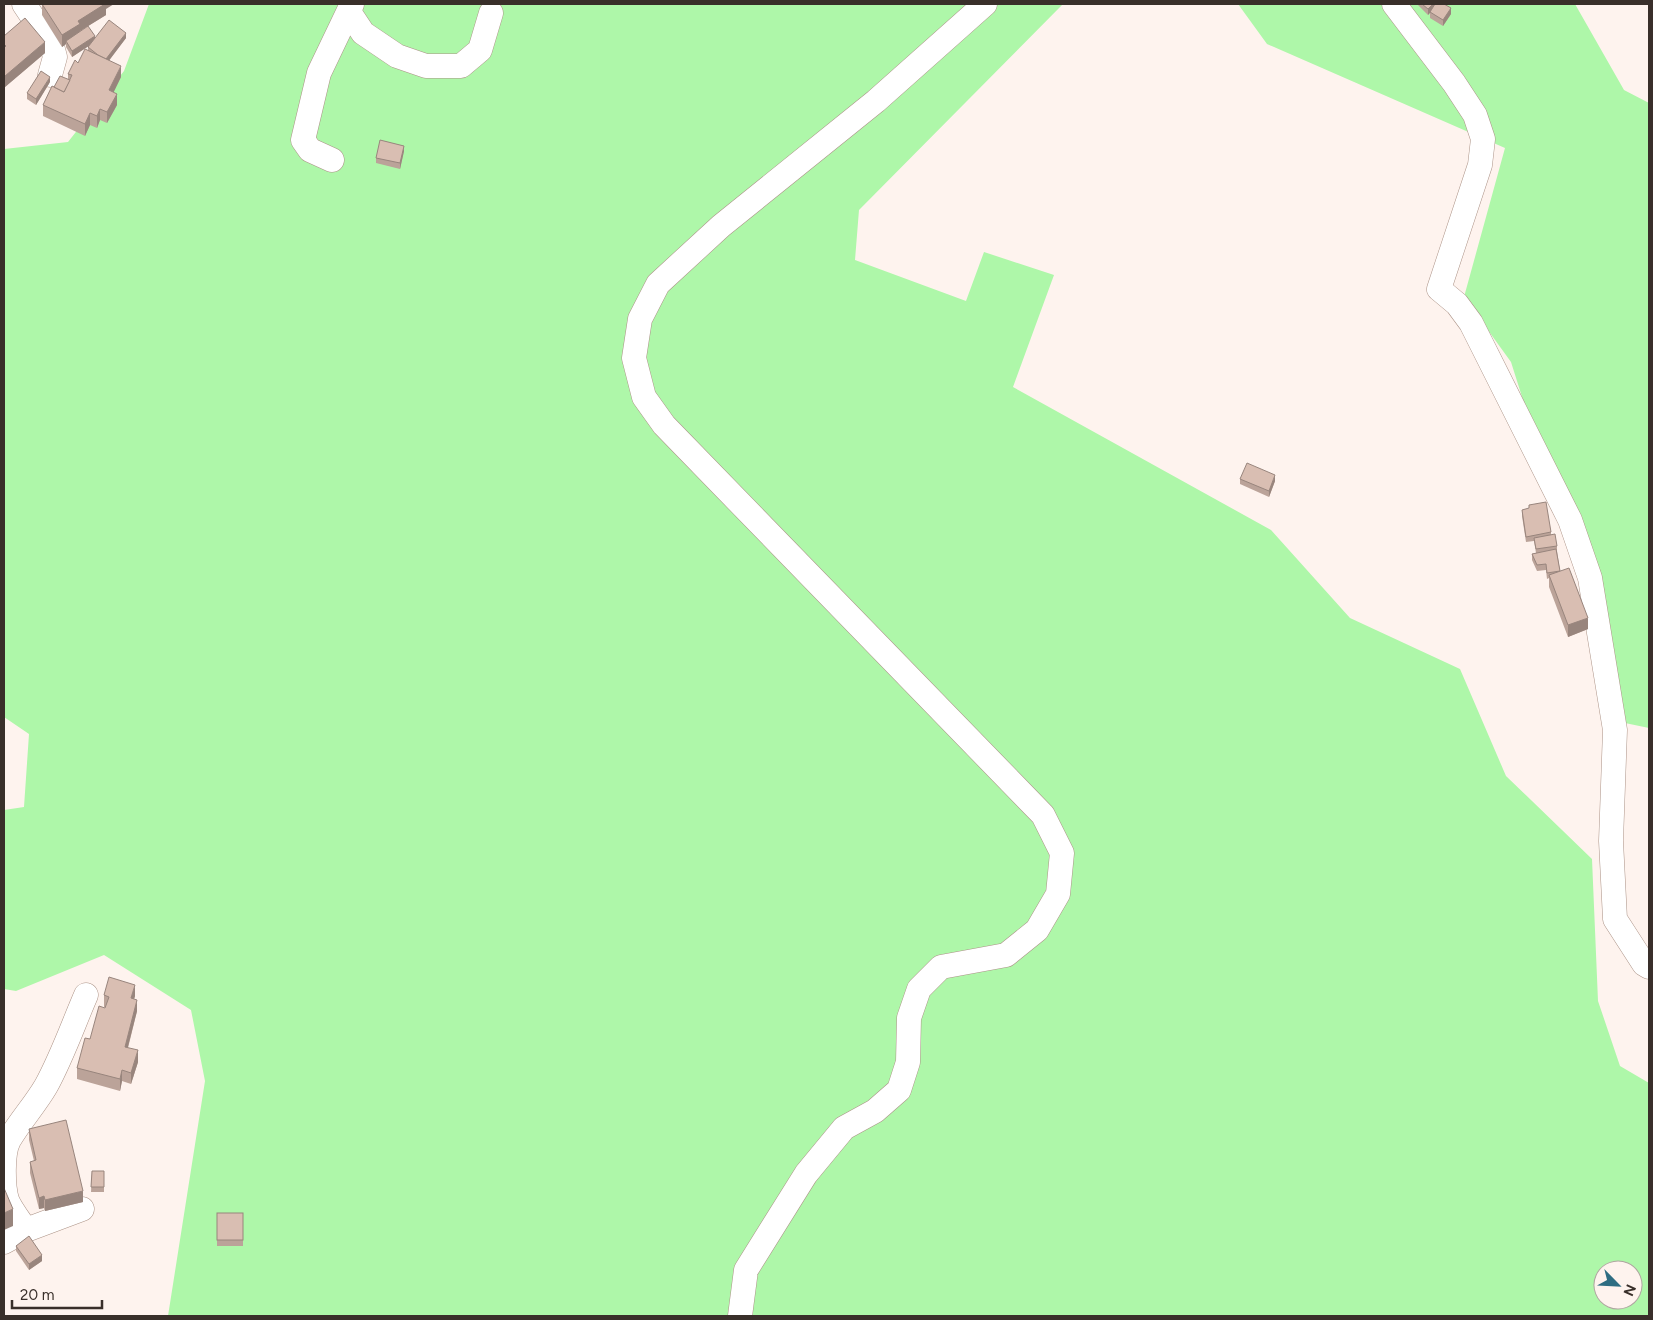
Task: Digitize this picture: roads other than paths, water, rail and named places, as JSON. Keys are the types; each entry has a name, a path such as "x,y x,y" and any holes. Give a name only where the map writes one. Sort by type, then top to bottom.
{"street":[{"path":"24,4 52,46 55,57 50,75"},
{"path":"740,1316 746,1270 806,1174 844,1128 875,1111 899,1090 908,1062 909,1018 919,989 941,967 1006,955 1037,930 1058,894 1062,853 1043,815 664,425 644,397 634,358 640,319 658,284 721,226 876,101 985,4"},
{"path":"1394,4 1454,83 1475,115 1483,139 1480,165 1439,289 1457,304 1471,323 1570,520 1590,578 1614,730 1610,841 1615,919 1644,964 1649,967"},
{"path":"350,8 363,33 397,56 426,66 461,66 480,50 491,13"},
{"path":"332,160 310,150 303,140 319,72 350,8"},
{"path":"26,1230 8,1201 5,1178 6,1148 16,1129 38,1100 53,1073 86,995"},
{"path":"4,1242 26,1230 82,1209"}]}
